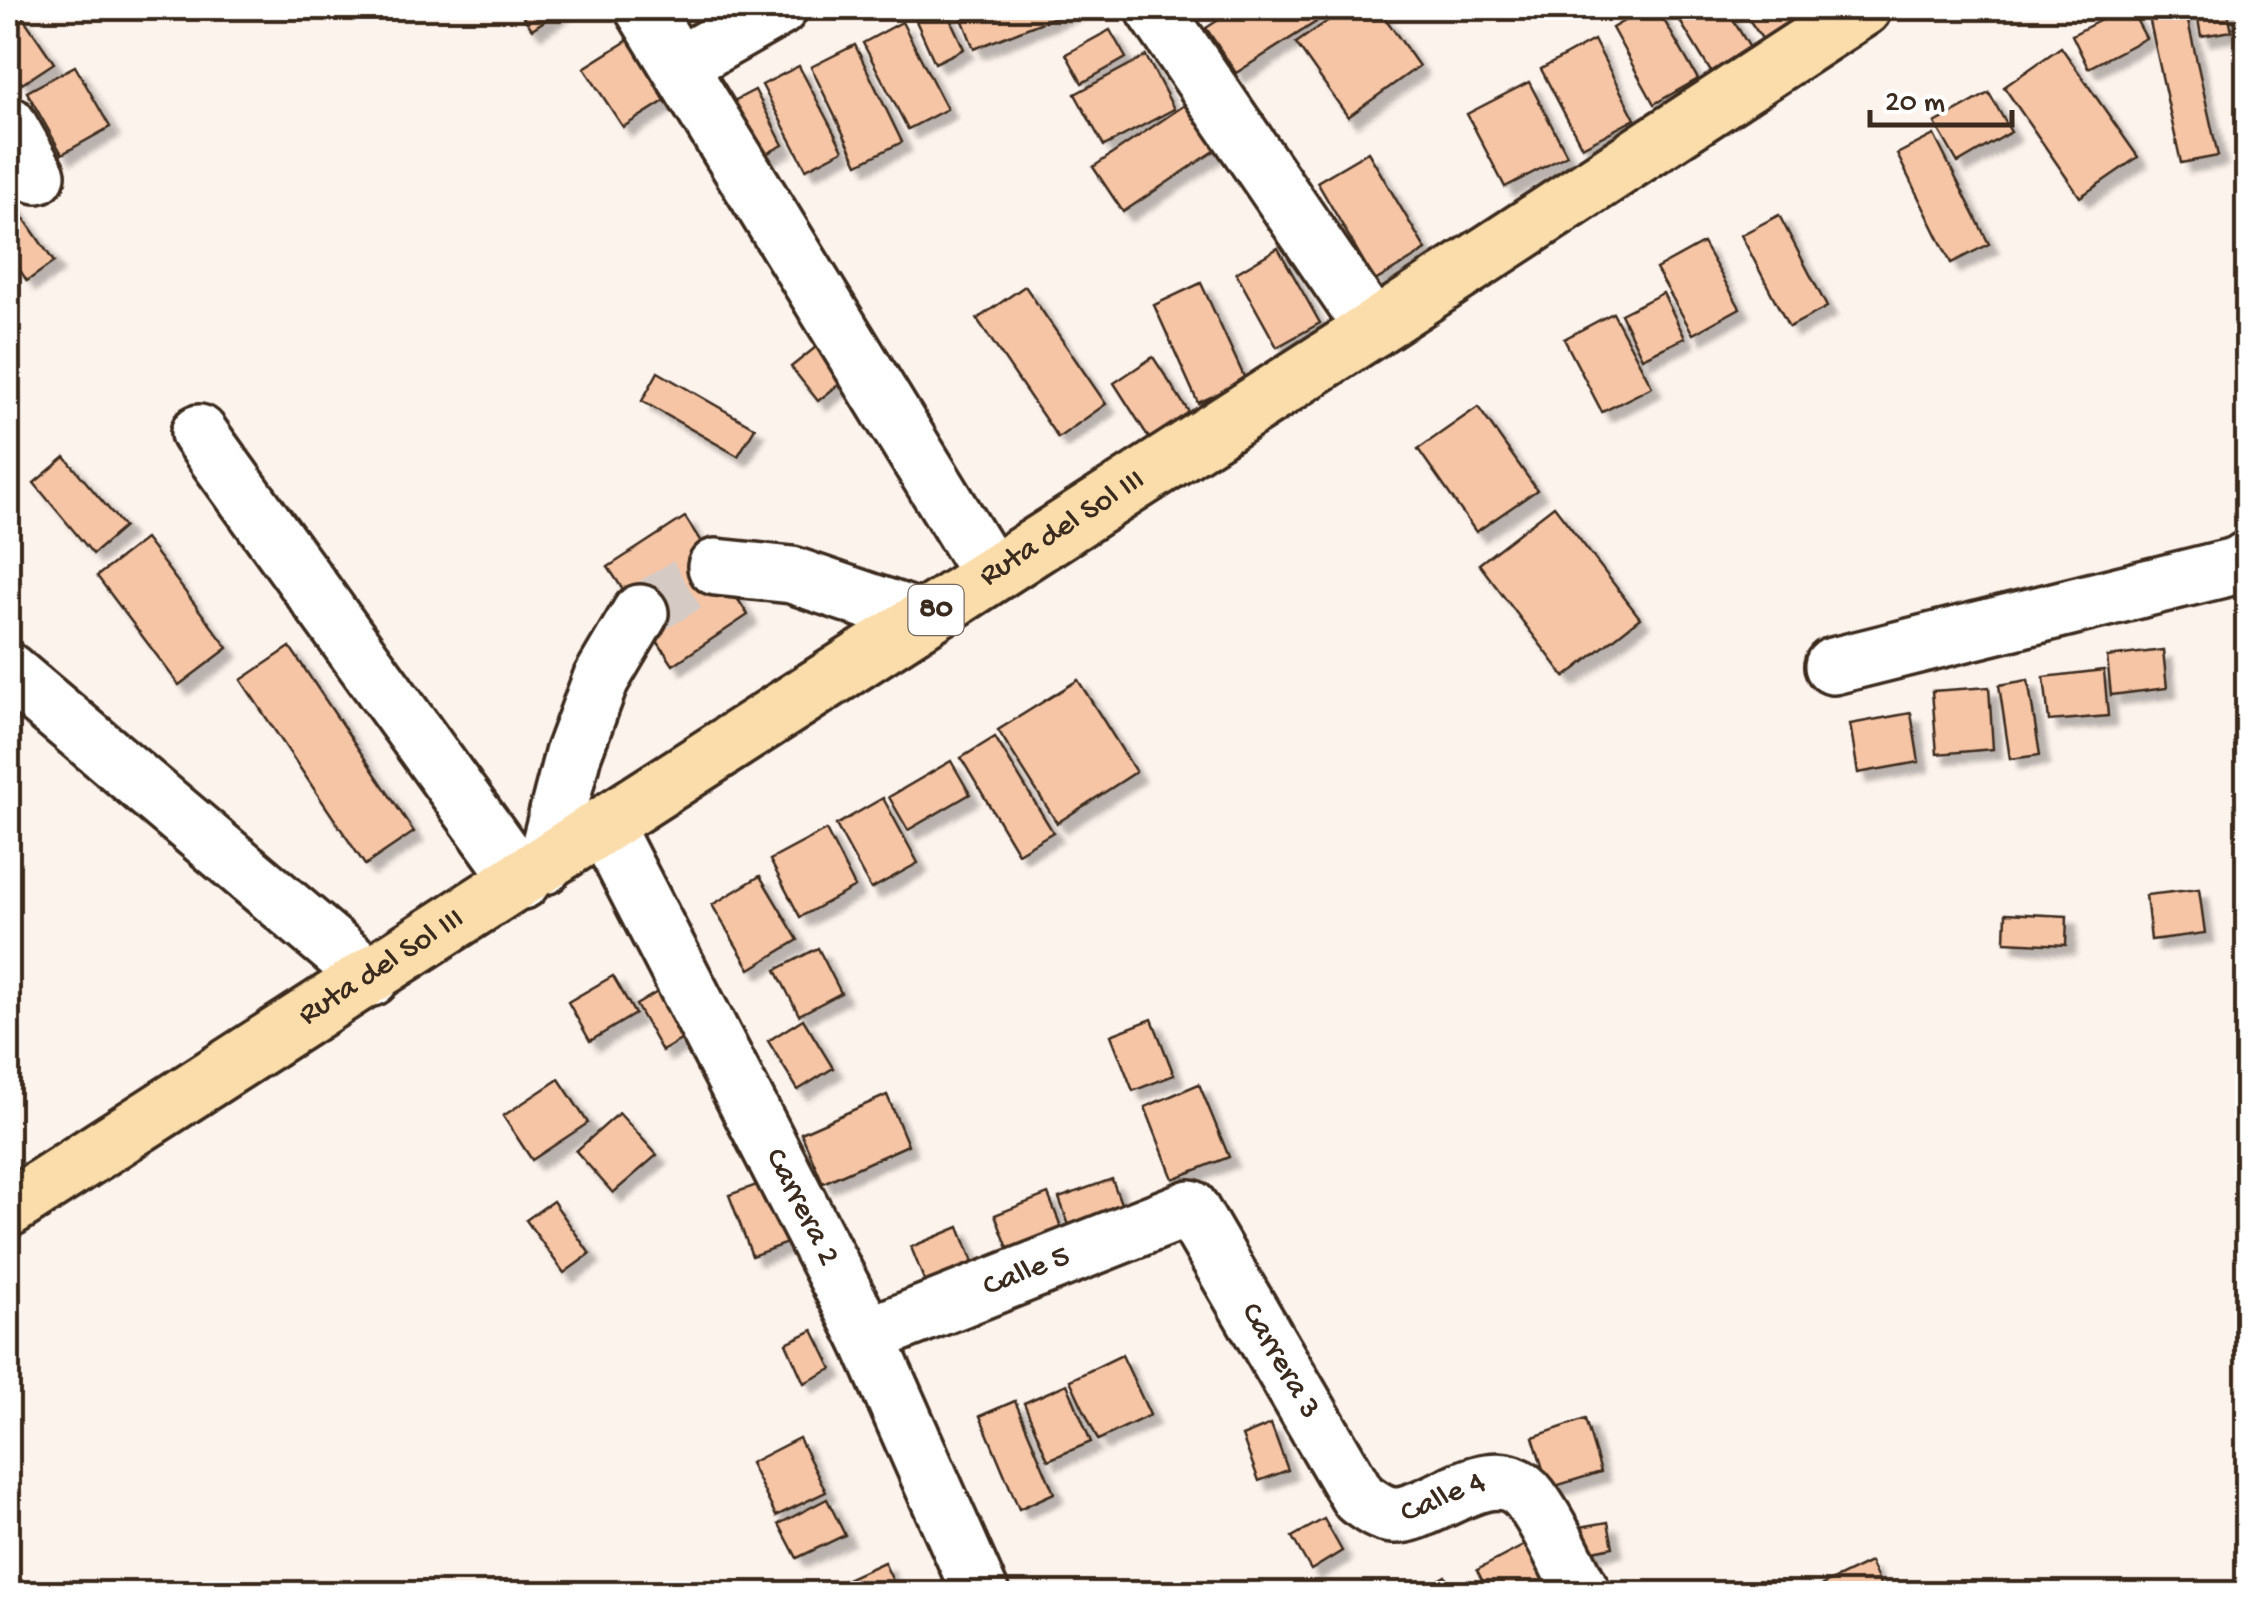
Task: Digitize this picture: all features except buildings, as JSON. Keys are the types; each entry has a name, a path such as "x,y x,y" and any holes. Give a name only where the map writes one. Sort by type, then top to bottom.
{"highway":[{"name":"Ruta del Sol III","path":"8,1210 1373,330 1863,8"}],"street":[{"path":"643,8 990,574"},
{"path":"679,66 779,8"},
{"path":"1154,8 1373,330"},
{"path":"8,124 37,175"},
{"path":"199,433 533,873"},
{"path":"1833,666 2239,566 2248,559"},
{"path":"716,567 792,575 922,619"},
{"path":"533,873 601,679 640,614"},
{"path":"8,671 371,978"},
{"name":"Carrera 2","path":"604,827 867,1336 981,1594"},
{"name":"Calle 5","path":"867,1336 1190,1208"},
{"name":"Carrera 3","path":"1190,1208 1359,1498 1377,1510"},
{"name":"Calle 4","path":"1377,1510 1396,1516 1488,1481 1511,1484 1528,1496 1583,1594"}],"tunnel":[{"path":"640,613 716,567"}]}
